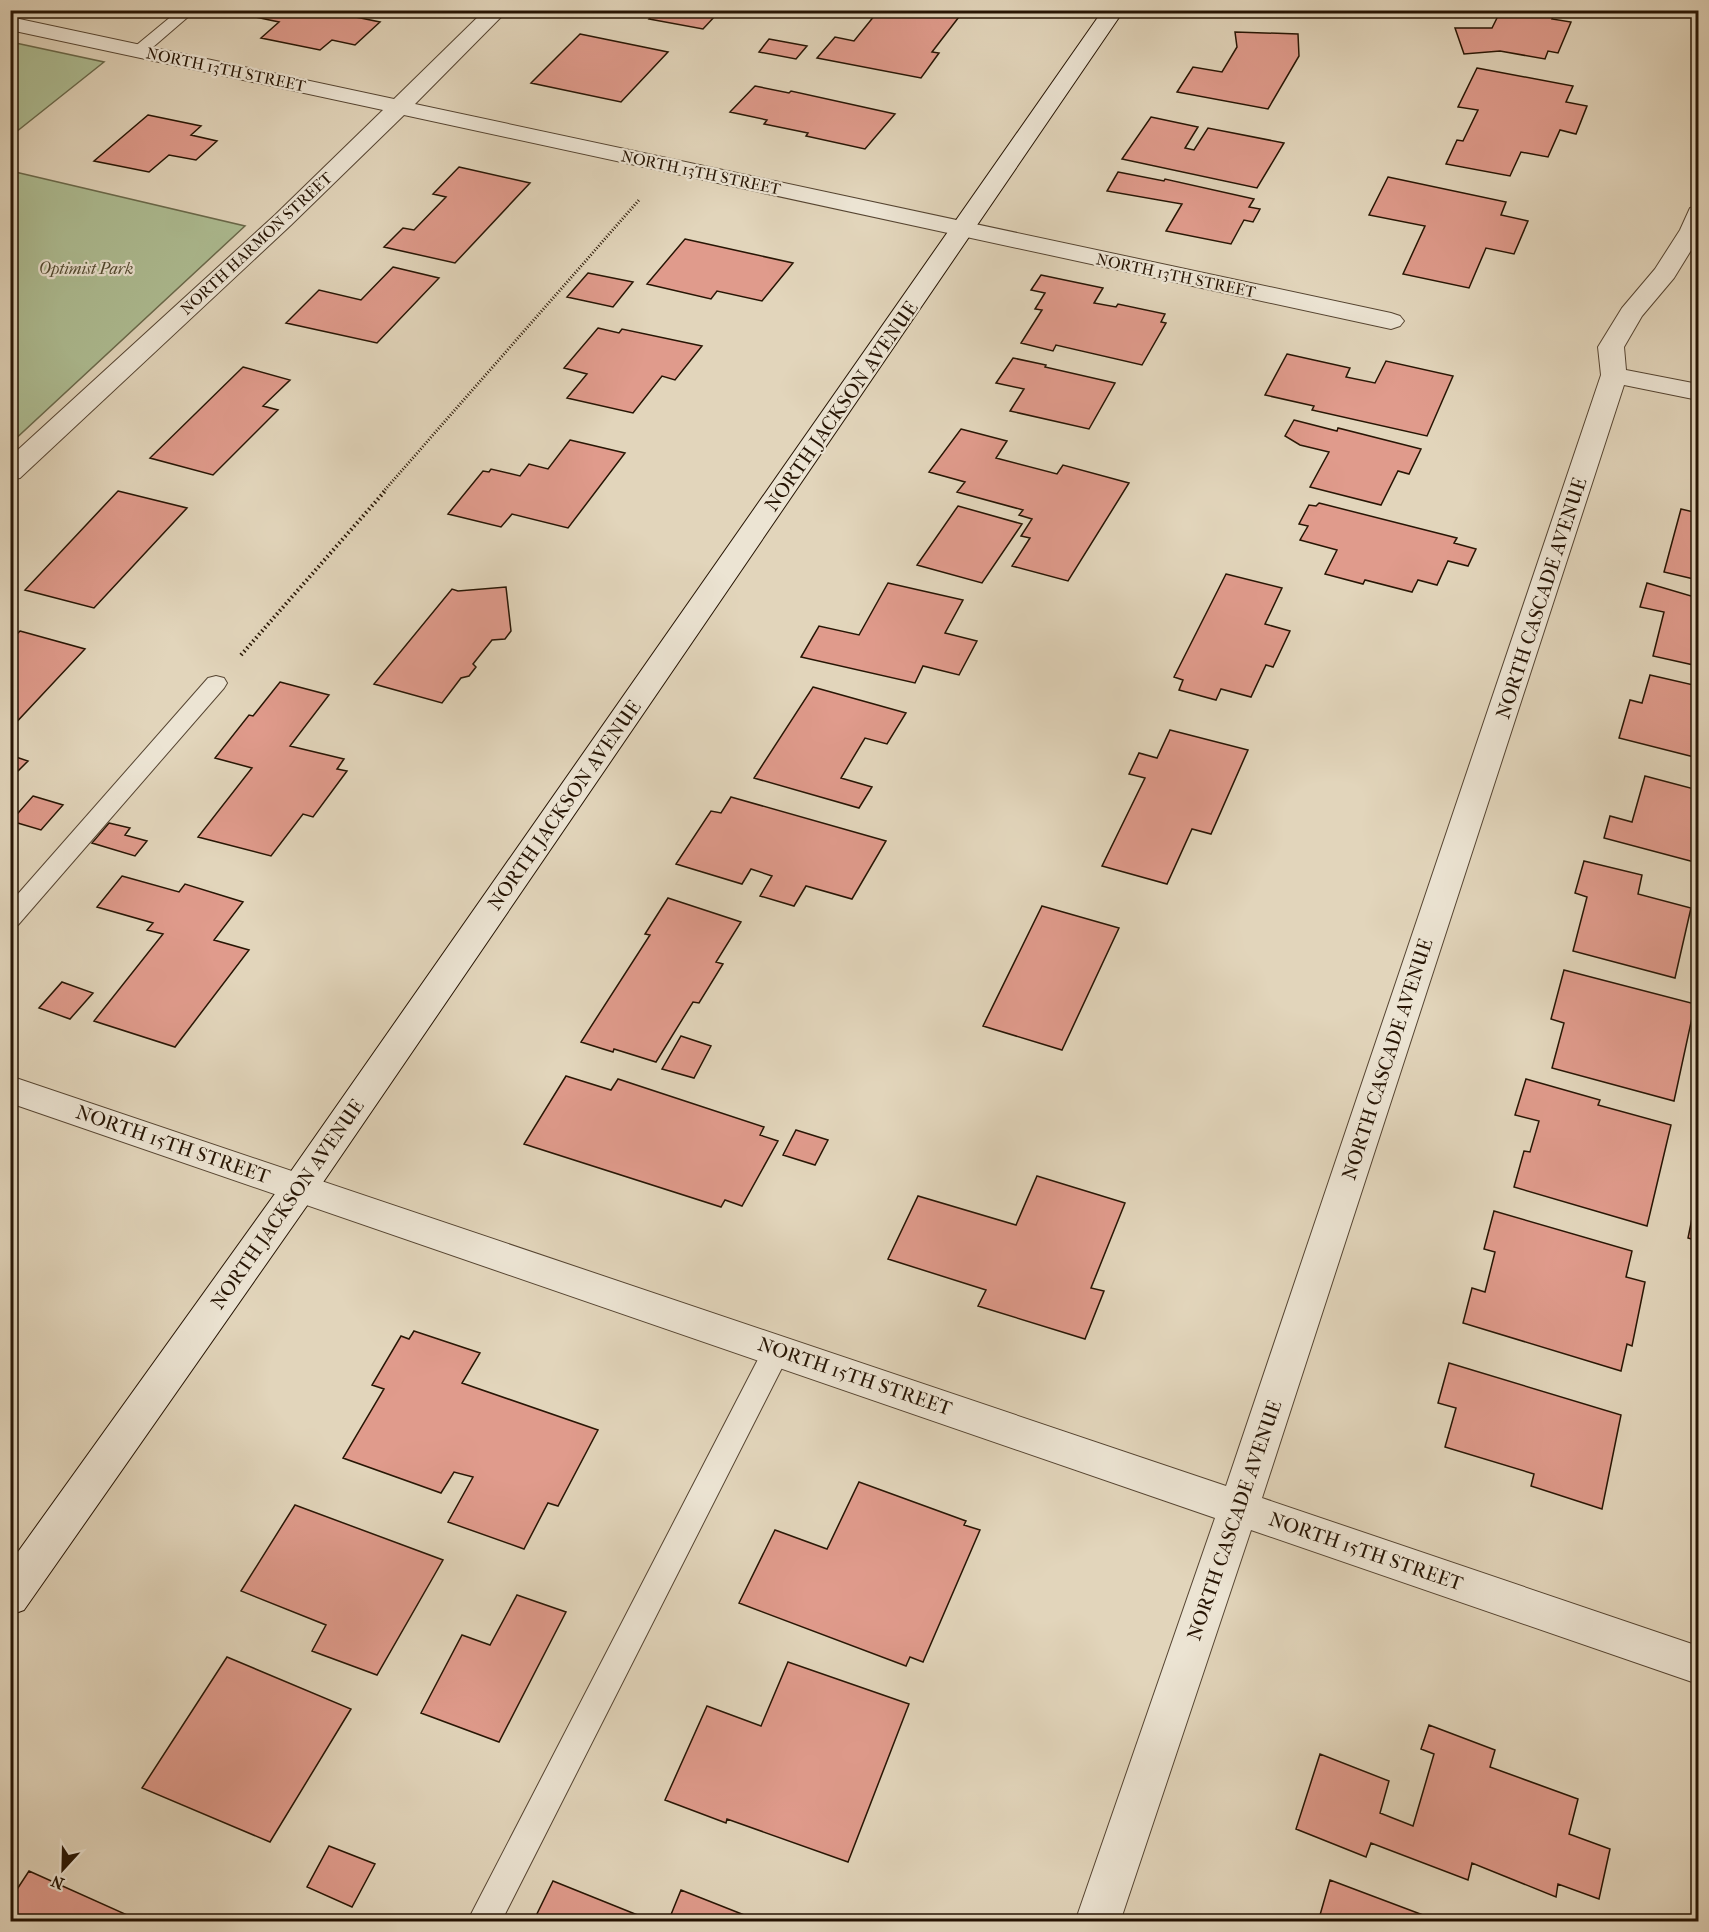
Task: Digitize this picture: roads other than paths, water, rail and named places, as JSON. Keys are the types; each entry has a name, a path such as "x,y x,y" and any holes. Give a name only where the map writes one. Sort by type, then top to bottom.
{"street":[{"name":"NORTH HARMON STREET","path":"10,472 283,219 498,10"},
{"name":"NORTH JACKSON AVENUE","path":"10,1597 300,1187 1114,10"},
{"name":"NORTH 13TH STREET","path":"10,23 1391,321"},
{"name":"NORTH CASCADE AVENUE","path":"1097,1922 1239,1507 1614,375 1611,347 1631,313 1665,273 1692,230 1698,213"},
{"path":"1614,375 1698,392"},
{"name":"NORTH 15TH STREET","path":"10,1089 1698,1665"}],"lane":[{"path":"139,51 189,10"},
{"path":"10,919 216,683"},
{"path":"483,1922 777,1350"}],"park label":[{"name":"Optimist Park","path":"86,268"}]}
